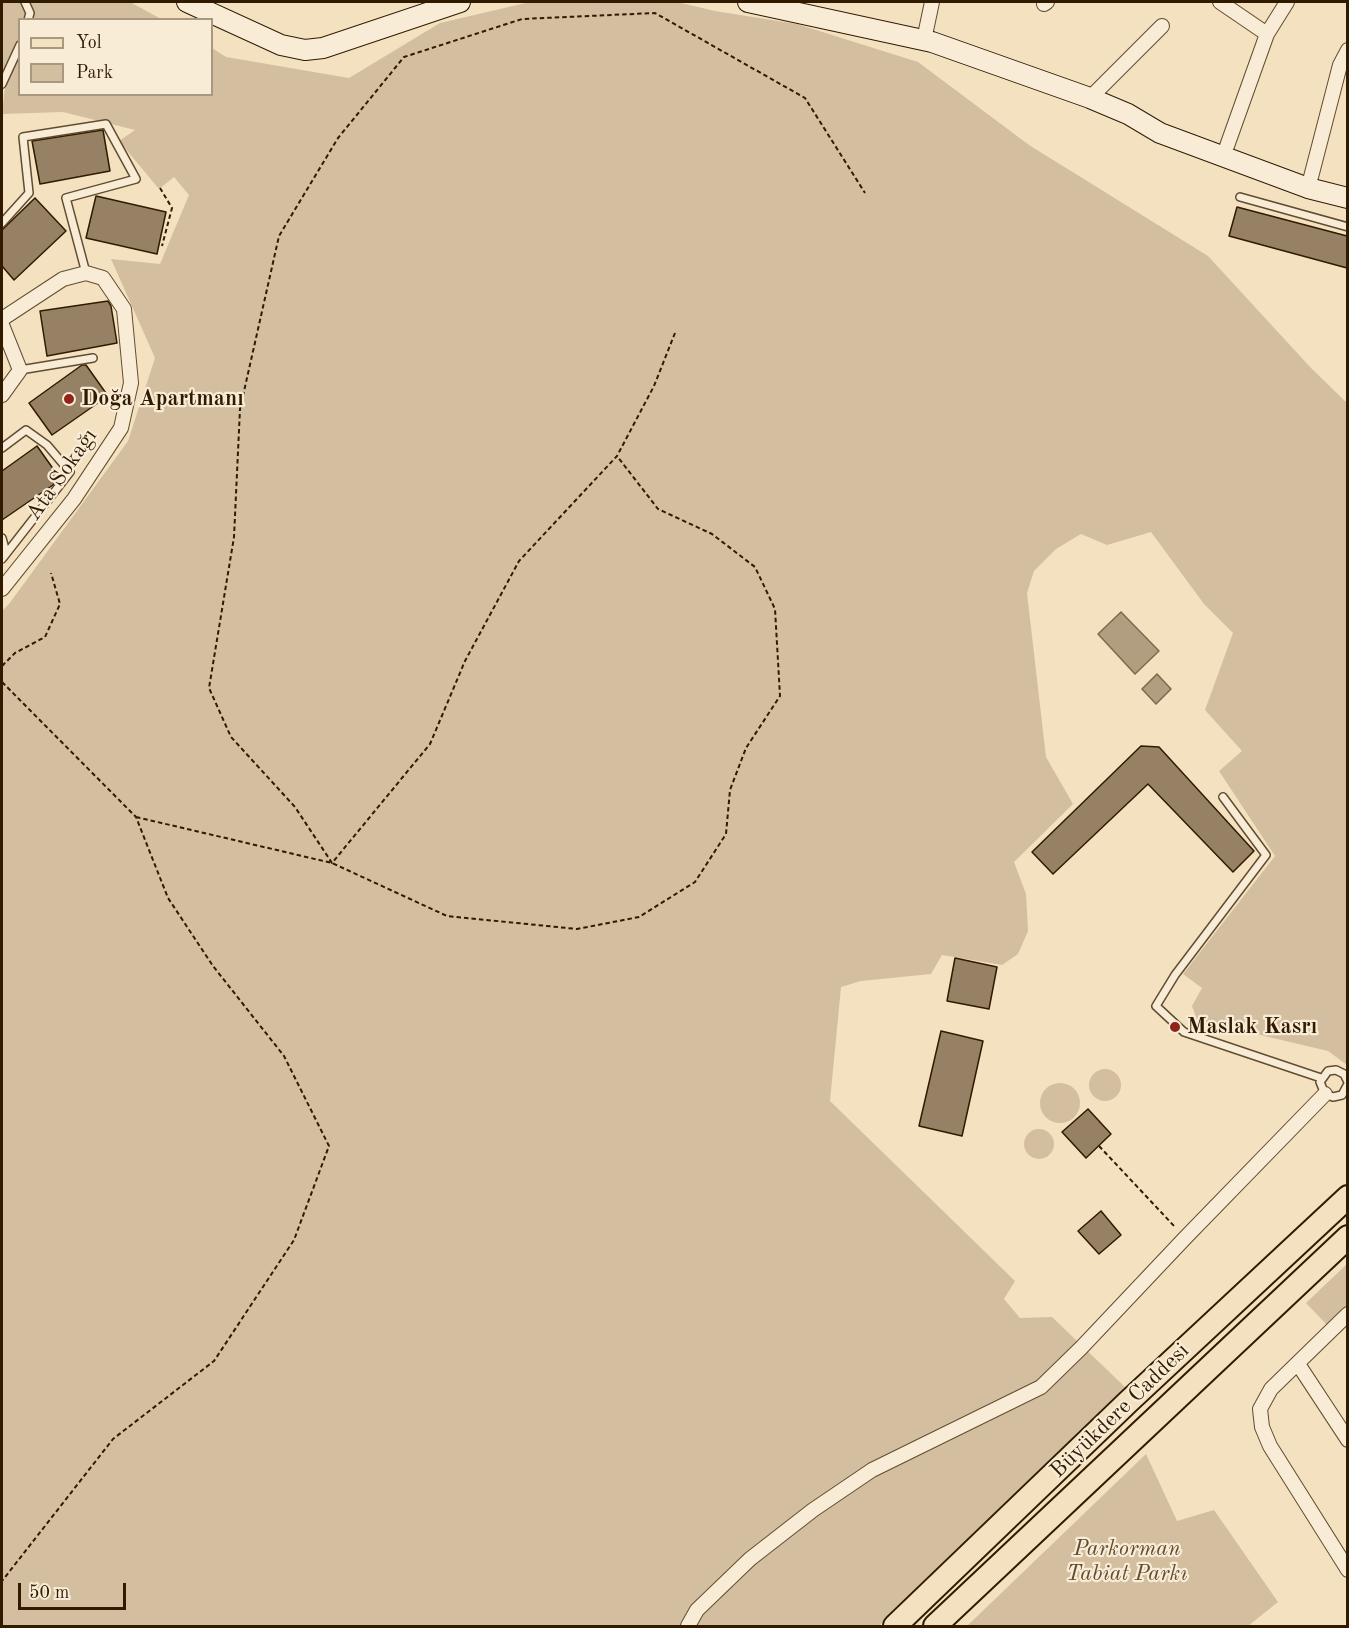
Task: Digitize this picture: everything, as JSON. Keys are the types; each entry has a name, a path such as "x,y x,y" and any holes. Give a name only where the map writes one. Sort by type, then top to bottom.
{"main road":[{"path":"187,2 281,45 305,50 324,48 453,3"},
{"path":"748,2 772,4 924,40 1090,98 1128,114 1160,133 1309,183 1347,186"},
{"path":"1128,114 1162,122 1227,146 1347,198"},
{"name":"Büyükdere Caddesi","path":"895,1626 1128,1402 1347,1197"},
{"name":"Büyükdere Caddesi","path":"936,1626 1347,1237"},
{"path":"1201,1373 1201,1353 1247,1307 1271,1270"}],"street":[{"path":"924,40 932,2"},
{"path":"1220,2 1267,34"},
{"path":"1227,146 1267,34 1287,2"},
{"path":"1090,98 1162,26"},
{"path":"1309,183 1340,65 1347,50"},
{"path":"2,319 63,279 86,273"},
{"name":"Ata Sokağı","path":"4,581 74,499 121,428 131,383 124,309 103,278 86,273"},
{"path":"2,324 20,370 2,395"},
{"path":"688,1626 697,1610 750,1559 813,1510 872,1470 1041,1387 1082,1348 1325,1094"},
{"path":"1347,1316 1271,1389 1260,1409 1262,1427 1270,1446 1347,1570"},
{"path":"1298,1364 1347,1440"}],"lane":[{"path":"26,2 30,13 29,18"},
{"path":"2,84 18,49"},
{"path":"2,223 29,194 23,137 106,124 136,179 66,198 86,273"},
{"path":"1240,197 1347,227"},
{"path":"20,370 93,358"},
{"path":"2,448 26,430 47,445 70,472 3,557"},
{"path":"2,538 5,549 3,557"},
{"path":"1223,797 1266,855 1175,975 1156,1006 1184,1032 1321,1077"},
{"path":"1336,1070 1344,1074 1347,1083 1345,1091 1338,1097 1325,1094 1320,1086 1321,1077 1328,1071 1336,1070"}],"path":[{"path":"332,863 295,807 231,737 209,688 234,537 240,409 279,236 338,138 404,57 522,19 655,13 805,98 865,193"},
{"path":"160,188 172,208 162,246"},
{"path":"332,863 430,744 465,662 519,561 617,456 654,386 675,333"},
{"path":"136,817 332,863 447,916 577,929 639,917 695,882 726,834 730,790 746,748 780,696 775,609 755,567 712,534 658,509 617,456"},
{"path":"2,666 15,653 45,637 60,604 51,573"},
{"path":"2,682 136,817 168,898 213,966 284,1056 329,1146 294,1240 214,1361 113,1439 2,1581"},
{"path":"1099,1146 1185,1238"}],"green space":[{"path":"2,2 130,2 159,18 18,18 18,96 213,96 213,49 226,57 349,78 440,23 530,2 677,2 715,11 797,24 918,62 1029,145 1208,256 1311,368 1347,403 1347,1065 1328,1051 1197,1020 1192,1006 1202,988 1183,974 1275,856 1219,771 1242,751 1205,710 1233,633 1204,604 1151,532 1107,545 1081,534 1056,549 1034,571 1027,593 1046,757 1073,804 1014,862 1026,894 1028,931 1018,954 1002,965 942,955 931,974 861,981 841,987 830,1101 1015,1281 1004,1299 1020,1318 1052,1317 1125,1387 879,1626 2,1626 2,611 128,441 155,358 111,259 160,264 189,195 174,177 159,189 119,141 135,130 63,112 2,114 5,87 2,90"},
{"path":"1105,1069 1116,1074 1121,1085 1116,1096 1105,1101 1094,1096 1089,1085 1094,1074"},
{"path":"1060,1083 1068,1084 1074,1089 1079,1095 1079,1111 1074,1117 1068,1122 1060,1123 1052,1122 1046,1117 1041,1111 1040,1103 1041,1095 1046,1089 1052,1084"},
{"path":"1039,1129 1045,1130 1053,1138 1053,1150 1045,1158 1039,1159 1033,1158 1025,1150 1024,1144 1025,1138 1033,1130"},
{"path":"1347,1264 1347,1308 1328,1326 1306,1303"},
{"name":"Parkorman Tabiat Parkı","path":"1146,1454 1177,1521 1214,1510 1278,1602 1248,1626 967,1626"}],"shaded area":[{"path":"1121,612 1159,651 1135,674 1098,634"},
{"path":"1157,674 1171,689 1156,704 1142,689"}],"building":[{"path":"103,130 110,171 40,184 32,141"},
{"path":"96,196 166,212 157,254 86,238"},
{"path":"35,198 66,231 14,280 2,266 2,230"},
{"path":"1237,207 1347,236 1347,268 1229,236"},
{"path":"108,301 111,306 117,343 47,356 40,311"},
{"name":"Doğa Apartmanı","path":"82,365 86,365 108,396 52,435 29,403"},
{"path":"37,446 59,477 53,485 2,520 2,471"},
{"path":"1141,746 1159,747 1254,851 1233,872 1148,784 1053,874 1032,852"},
{"path":"955,958 997,967 989,1009 947,1001"},
{"path":"941,1031 983,1041 962,1136 919,1126"},
{"path":"1088,1109 1111,1134 1086,1158 1062,1132"},
{"path":"1101,1211 1121,1235 1099,1254 1078,1231"}],"place":[{"name":"Doğa Apartmanı","path":"69,399"},
{"name":"Maslak Kasrı","path":"1175,1027"}]}
